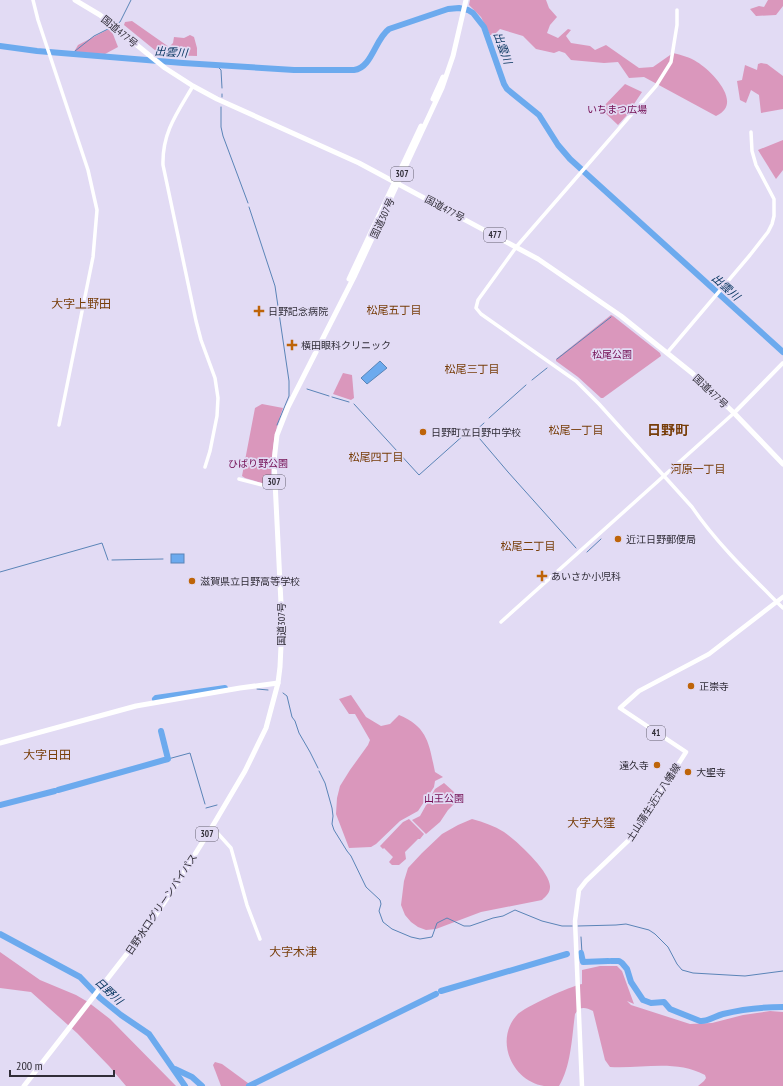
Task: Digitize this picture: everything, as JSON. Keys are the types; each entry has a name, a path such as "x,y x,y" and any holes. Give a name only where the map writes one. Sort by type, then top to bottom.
{"highway":[{"name":"国道477号","path":"75,0 111,24 165,68 193,86 217,99 302,136 396,182 538,259 617,313 692,373 734,413 783,464"},
{"name":"国道307号","path":"278,683 282,624 274,488 274,447 279,426 355,275 455,51 466,0"},
{"path":"0,743 136,706 278,683"},
{"name":"日野水口グリーンバイパス","path":"24,1086 113,973 156,915 212,827 260,742 270,714 278,683"}],"main road":[{"path":"734,413 783,363"},
{"name":"土山蒲生近江八幡線","path":"582,1086 575,929 579,890 582,885 632,837 686,752 620,708 639,691 709,654 783,597"}],"street":[{"path":"33,0 88,170 97,210 93,257 59,425"},
{"path":"677,10 671,62 664,74 640,106 516,246 478,300 476,304 477,310 576,381 604,409 692,508 700,519 783,608"},
{"path":"193,86 169,128 165,141 163,166 196,321 201,340 215,378 218,392 217,416 210,451 205,467"},
{"path":"667,353 758,245 773,221 774,199 756,165 752,151 751,132"},
{"path":"501,622 734,413"},
{"path":"239,479 274,488"},
{"path":"212,827 231,848 247,905 260,939"}],"green space":[{"path":"470,0 546,0 549,8 557,17 550,25 547,33 558,38 568,29 571,30 566,36 571,43 590,46 595,50 606,45 639,68 653,67 673,53 688,57 703,66 717,80 723,88 727,104 724,111 716,116 644,77 629,78 618,62 604,63 571,60 565,53 559,51 554,53 536,49 523,36 500,29 494,35 490,35 481,17 469,5"},
{"path":"768,0 783,0 783,6 776,15 756,16 750,9 759,6 764,7"},
{"path":"132,21 169,47 173,43 174,37 184,38 190,35 194,37 197,48 197,56 163,55 124,25 125,22"},
{"path":"111,29 118,47 105,54 74,52 78,45"},
{"path":"758,64 767,64 783,76 783,109 761,113 759,95 751,90 746,103 740,100 737,81 742,80 745,65 757,70"},
{"name":"いちまつ広場","path":"625,84 642,92 634,104 636,105 618,125 601,109"},
{"path":"783,140 783,170 776,179 758,150"},
{"name":"松尾公園","path":"611,315 660,353 661,356 601,398 578,377 556,361 556,359"},
{"path":"343,373 352,375 354,398 351,400 333,394"},
{"name":"ひばり野公園","path":"262,404 283,408 277,426 274,444 271,480 270,483 265,484 242,476 255,408"},
{"path":"351,695 366,717 381,726 390,724 399,715 416,725 422,731 429,745 435,772 443,777 435,781 434,787 418,811 400,821 371,847 349,848 336,814 337,798 340,786 370,740 355,714 349,714 339,699"},
{"name":"山王公園","path":"444,783 454,792 458,800 448,810 440,822 426,834 412,820 420,816 435,789"},
{"path":"409,819 424,834 405,852 406,859 399,865 392,865 389,862 393,857 380,846 403,822"},
{"path":"472,819 489,824 504,832 524,849 545,873 549,881 549,893 542,900 481,912 436,929 426,930 418,927 405,915 401,905 404,881 408,868 442,834"},
{"path":"0,952 40,980 76,995 88,1002 110,1019 176,1086 126,1086 77,1033 31,992 0,988"},
{"path":"600,966 617,966 622,971 634,1004 627,1001 631,1005 690,1024 712,1023 743,1015 770,1011 783,1012 783,1086 698,1086 706,1078 705,1075 682,1067 610,1067 605,1060 593,1011 585,1008 581,1008 575,1014 569,1061 559,1086 544,1086 533,1083 515,1068 510,1058 507,1047 507,1036 510,1025 521,1011 548,997 582,984 582,970"},
{"path":"215,1062 222,1064 252,1086 221,1086 213,1065"}],"water":[{"path":"380,361 387,368 367,384 361,378"},
{"path":"171,554 184,554 184,563 171,563"}],"waterway":[{"path":"116,24 120,22 131,0"},
{"name":"出雲川","path":"0,46 37,51 183,63 294,70 354,70 365,64 380,39 389,29 448,9 459,8 468,10 473,13 484,27 507,89 539,115 558,145 570,159 783,352"},
{"path":"70,55 94,36 112,27"},
{"path":"217,66 221,70 222,88"},
{"path":"221,107 221,127 223,136 248,203"},
{"path":"249,207 275,286 289,381 289,396 277,425"},
{"path":"557,359 611,317"},
{"path":"532,380 547,368"},
{"path":"489,418 526,385"},
{"path":"307,389 329,396"},
{"path":"332,397 349,402"},
{"path":"354,404 419,475 465,434"},
{"path":"473,433 484,423"},
{"path":"474,432 576,548"},
{"path":"587,552 601,539"},
{"path":"0,572 102,543 108,560"},
{"path":"112,560 163,559"},
{"path":"155,699 225,688"},
{"path":"257,689 268,690"},
{"path":"283,693 287,696 292,717 299,733 318,768"},
{"path":"58,790 168,759 161,731"},
{"path":"168,759 190,753 205,804"},
{"path":"319,771 325,783 332,808 332,824 334,830 351,856 366,887 380,900 381,904 379,911 383,922 392,929 420,939 432,937 437,923 447,918 464,926 470,926 503,916 515,910 542,921 562,926 572,926"},
{"path":"0,805 55,791"},
{"path":"206,808 217,805"},
{"path":"578,926 626,924 649,930 668,947 682,970 693,973 745,976 783,971"},
{"name":"日野川","path":"0,934 80,977 100,998 121,1015 149,1034 185,1086"},
{"path":"581,937 582,953"},
{"path":"581,953 583,962 608,961"},
{"path":"441,991 567,954"},
{"path":"611,961 619,961 627,969 631,982 643,1000 651,1003 664,1002 670,1009 700,1021 706,1021 723,1014 738,1011 783,1007"},
{"path":"249,1086 436,994"},
{"path":"175,1069 192,1077 202,1086"}],"place":[{"name":"日野記念病院","path":"259,311"},
{"name":"横田眼科クリニック","path":"292,345"},
{"name":"日野町立日野中学校","path":"423,432"},
{"name":"近江日野郵便局","path":"618,539"},
{"name":"あいさか小児科","path":"542,576"},
{"name":"滋賀県立日野高等学校","path":"192,581"},
{"name":"正崇寺","path":"691,686"},
{"name":"遠久寺","path":"657,765"},
{"name":"大聖寺","path":"688,772"}],"district":[{"name":"大字上野田","path":"81,304"},
{"name":"松尾五丁目","path":"394,310"},
{"name":"松尾三丁目","path":"472,369"},
{"name":"松尾一丁目","path":"576,430"},
{"name":"日野町","path":"668,430"},
{"name":"松尾四丁目","path":"376,457"},
{"name":"河原一丁目","path":"698,469"},
{"name":"松尾二丁目","path":"528,546"},
{"name":"大字日田","path":"47,755"},
{"name":"大字大窪","path":"591,823"},
{"name":"大字木津","path":"293,952"}]}
